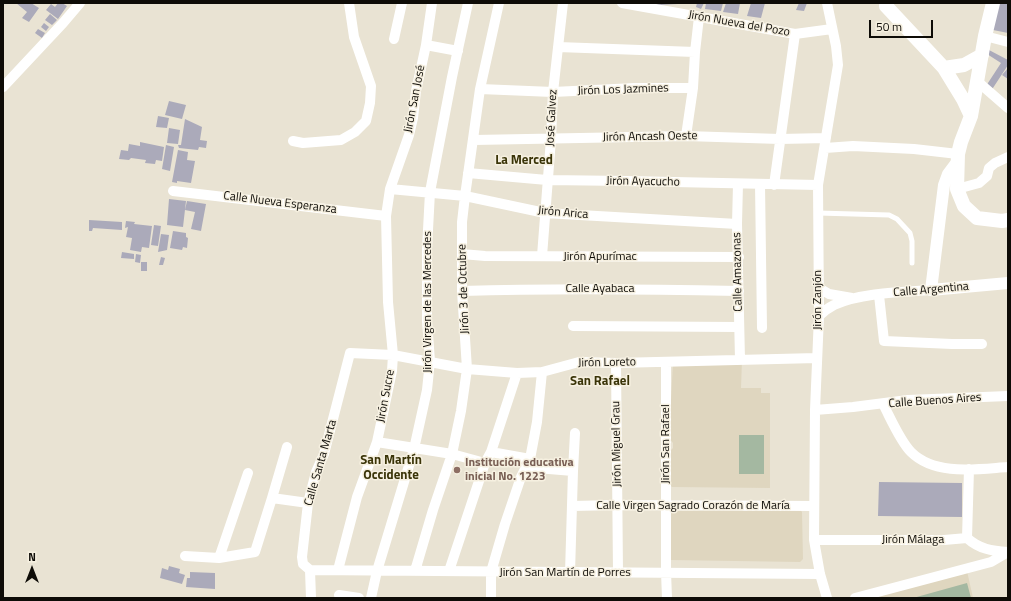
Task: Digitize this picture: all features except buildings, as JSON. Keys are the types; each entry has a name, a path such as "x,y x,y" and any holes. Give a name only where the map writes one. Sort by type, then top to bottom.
{"main road":[{"path":"993,3 985,36 971,116 961,142 958,158 957,189 964,206 977,218 1002,221 1008,220"},
{"path":"885,4 944,68 963,99 971,116"},
{"path":"944,68 964,65 982,55"}],"street":[{"path":"3,87 80,3"},
{"path":"293,141 317,143 341,140 355,132 366,121 370,103 371,86 354,37 349,3"},
{"path":"394,39 402,3"},
{"name":"Jirón San José","path":"386,216 390,189 409,135 413,118 419,74 426,45 432,3"},
{"name":"Jirón Virgen de las Mercedes","path":"371,598 377,571 414,448 427,390 430,361 427,321 427,278 430,192 468,3"},
{"name":"Jirón 3 de Octubre","path":"415,571 433,510 452,454 461,411 467,369 462,292 465,196 480,89 499,3"},
{"name":"José Galvez","path":"542,256 553,92 563,3"},
{"name":"Jirón Nueva del Pozo","path":"622,3 795,34 832,29"},
{"name":"Jirón Zanjón","path":"826,3 837,50 838,65 818,185 818,316 815,410 814,540 820,574 827,598"},
{"path":"686,136 693,88 699,17"},
{"path":"774,185 795,34"},
{"path":"985,36 1006,44"},
{"path":"426,45 458,51"},
{"path":"558,48 695,52"},
{"path":"977,81 1008,108"},
{"name":"Jirón Los Jazmines","path":"480,89 553,92 635,88 693,88"},
{"name":"Jirón Ancash Oeste","path":"474,140 686,136 780,139 853,146 914,149 958,158"},
{"path":"957,189 979,183 986,176 989,168 995,163 1008,157"},
{"path":"930,290 944,185 948,174 958,158"},
{"name":"Jirón Ayacucho","path":"468,173 547,180 818,185"},
{"name":"Calle Amazonas","path":"738,184 737,224 739,257 740,360"},
{"path":"760,184 762,328"},
{"name":"Jirón Arica","path":"390,189 465,196 545,213 737,224"},
{"name":"Calle Nueva Esperanza","path":"173,191 386,216"},
{"name":"Jirón Sucre","path":"338,570 357,497 376,442 390,383 393,355 388,302 386,216"},
{"name":"Jirón Apurímac","path":"462,254 485,256 739,257"},
{"name":"Calle Argentina","path":"818,316 833,306 854,298 1008,283"},
{"name":"Calle Argentina","path":"818,288 829,294 854,298"},
{"name":"Calle Ayabaca","path":"462,292 543,289 739,291"},
{"path":"879,295 884,341 982,344"},
{"path":"573,326 739,327"},
{"name":"Jirón Loreto","path":"350,353 393,355 467,369 517,373 542,372 579,362 616,363 817,358"},
{"name":"Calle Santa Marta","path":"310,570 303,564 302,557 308,503 316,472 324,454 350,353"},
{"name":"Jirón San Rafael","path":"666,362 667,598"},
{"name":"Jirón Miguel Grau","path":"616,363 618,573"},
{"path":"490,598 490,572 507,517 521,477 528,463 537,422 542,372"},
{"path":"449,571 517,373"},
{"name":"Calle Buenos Aires","path":"815,410 883,404 908,400 1008,396"},
{"path":"883,404 910,451 922,461 936,466 950,468 969,469 1008,467"},
{"path":"570,573 575,433"},
{"path":"376,442 452,454 485,463"},
{"path":"185,556 220,558 255,552 287,447"},
{"path":"491,452 528,463 573,471"},
{"path":"969,469 967,538 984,549 1008,552"},
{"path":"220,558 248,473"},
{"path":"272,498 308,503"},
{"name":"Calle Virgen Sagrado Corazón de María","path":"572,506 618,504 814,506"},
{"name":"Jirón Málaga","path":"814,540 944,540 967,538"},
{"path":"856,598 990,562 1008,552"},
{"path":"310,570 311,598"},
{"name":"Jirón San Martín de Porres","path":"310,570 820,574"},
{"path":"340,595 359,598"}],"lane":[{"path":"818,214 889,216 897,219 910,233 912,241 912,263"}],"shaded area":[{"path":"742,360 741,388 761,388 761,393 770,393 770,488 672,487 669,484 669,452 673,448 673,443 669,438 673,362"},
{"path":"669,506 740,507 743,511 755,511 757,508 799,508 802,512 803,559 800,562 670,560"},
{"path":"967,571 973,598 866,598"}],"green space":[{"path":"739,435 764,435 764,474 739,474"},
{"path":"967,583 971,598 913,598"}],"place":[{"name":"Institución educativa inicial No. 1223","path":"457,470"}],"district":[{"name":"La Merced","path":"524,161"},
{"name":"San Rafael","path":"600,382"},
{"name":"San Martín Occidente","path":"391,468"}]}
